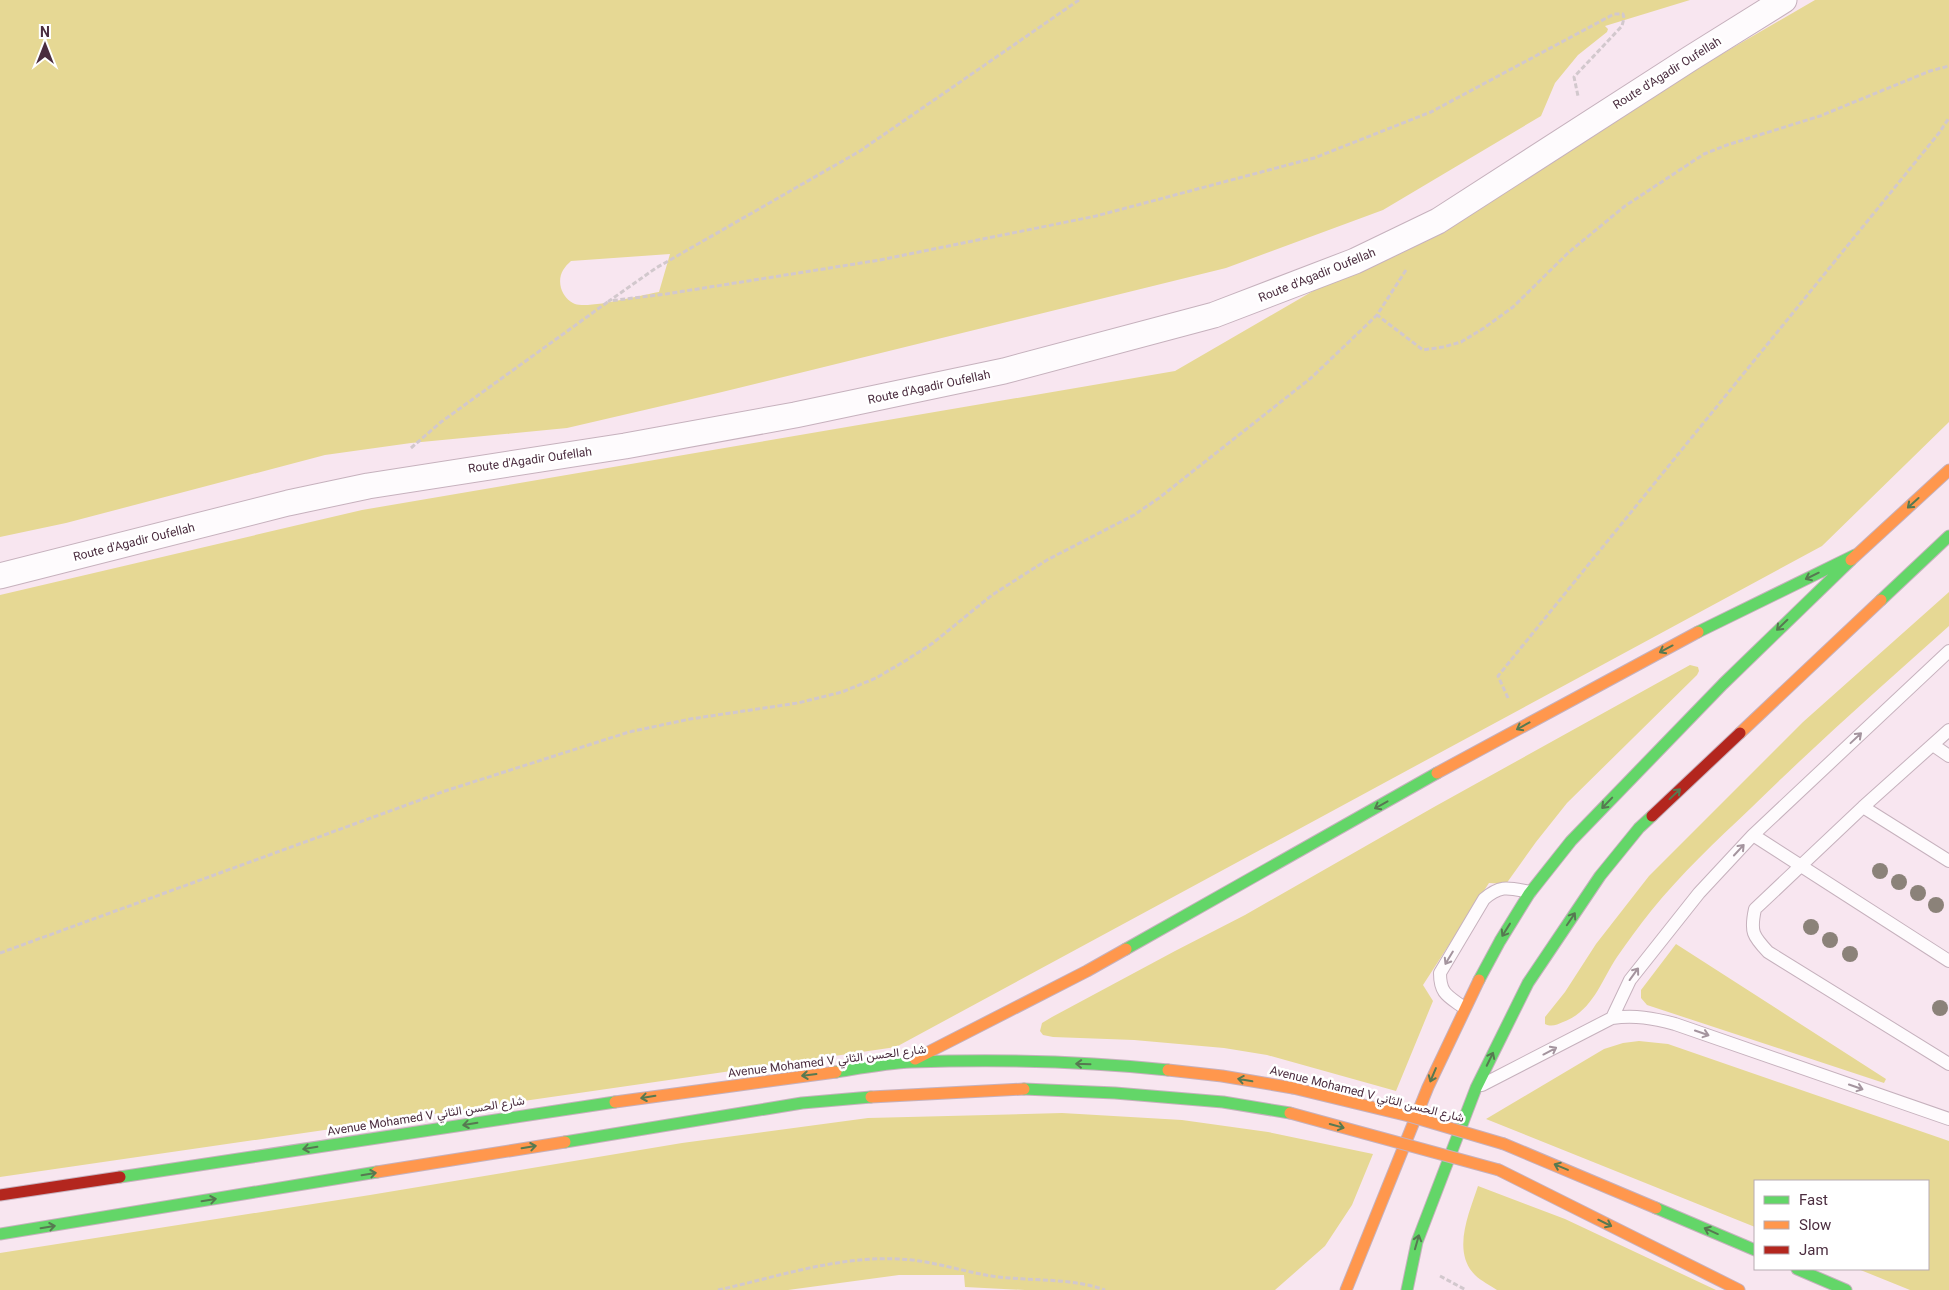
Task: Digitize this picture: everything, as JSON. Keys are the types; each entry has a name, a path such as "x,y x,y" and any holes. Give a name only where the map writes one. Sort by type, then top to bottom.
{"highway":[{"path":"1335,1290 1348,1285 1432,1076 1487,960 1530,892 1574,838 1771,635 1855,555 1949,470"},
{"path":"1407,1290 1417,1242 1476,1088 1528,983 1600,876 1638,828 1949,536"},
{"path":"910,1062 1087,971 1279,861 1522,726 1713,624 1855,555"},
{"name":"Avenue Mohamed V شارع الحسن الثاني","path":"0,1195 681,1092 910,1062 1008,1061 1118,1065 1222,1076 1293,1088 1408,1116 1504,1144 1754,1250"},
{"path":"0,1234 802,1103 906,1094 1012,1089 1115,1093 1223,1102 1290,1113 1499,1170 1739,1290"},
{"path":"1799,1270 1846,1290"}],"street":[{"name":"Route d'Agadir Oufellah","path":"0,576 288,503 368,486 625,446 795,414 1004,371 1214,315 1355,261 1438,221 1784,0"}],"lane":[{"path":"1612,1018 1630,980 1699,893 1753,835 1949,651"},
{"path":"1949,730 1863,807 1755,909 1752,925 1754,938 1768,952 1949,1064"},
{"path":"1933,745 1949,756"},
{"path":"1863,807 1949,861"},
{"path":"1753,835 1949,961"},
{"path":"1464,1007 1445,994 1440,985 1440,974 1484,899 1494,890 1505,887 1530,892"},
{"path":"1476,1088 1612,1018 1630,1016 1651,1017 1949,1119"}],"path":[{"path":"404,454 441,422 656,268 860,151 1079,0"},
{"path":"609,301 666,294 889,258 1096,216 1314,158 1431,112 1614,14 1623,14 1622,26 1574,76 1584,126"},
{"path":"1377,315 1423,350 1461,342 1513,307 1569,252 1625,206 1704,154 1820,116 1930,71 1949,66"},
{"path":"1522,726 1498,676 1939,133 1949,118"},
{"path":"0,953 444,792 629,732 690,719 798,703 842,692 876,678 933,643 992,595 1047,560 1134,515 1159,498 1311,378 1377,315 1407,268"},
{"path":"718,1290 832,1264 867,1259 899,1259 925,1262 997,1277 1096,1286 1105,1290"}],"shaded area":[{"path":"0,0 1690,0 1605,26 1608,29 1607,32 1578,55 1555,83 1541,116 1383,210 1226,268 722,392 567,428 411,443 325,455 66,523 0,537","holes":["670,254 659,292 592,305 582,305 575,304 566,298 561,288 560,280 564,269 571,261"]},
{"path":"1815,0 1949,0 1949,422 1822,546 896,1047 0,1177 0,595 362,510 1175,371"},
{"path":"1949,592 1949,626 1800,761 1712,845 1662,897 1617,957 1595,994 1582,1011 1558,1024 1545,1024 1545,1017 1565,992 1596,944 1649,876 1803,722"},
{"path":"1690,665 1698,667 1697,675 1567,803 1506,884 1489,883 1423,985 1433,1001 1396,1091 1267,1055 1224,1048 1134,1040 1053,1037 1043,1035 1040,1031 1042,1023 1052,1017 1245,915 1434,807"},
{"path":"1676,944 1886,1079 1884,1083 1647,1005 1641,998 1641,990"},
{"path":"1639,1041 1668,1044 1949,1141 1949,1290 1910,1290 1860,1270 1929,1270 1929,1180 1754,1180 1754,1227 1486,1119 1604,1049 1623,1043"},
{"path":"1062,1113 1182,1120 1268,1132 1373,1154 1352,1205 1325,1246 1275,1290 1025,1290 965,1287 964,1275 899,1275 788,1290 0,1290 0,1253 370,1195 682,1143 868,1118"},
{"path":"1478,1186 1565,1219 1716,1290 1497,1290 1475,1275 1468,1265 1464,1254 1464,1231"}],"traffic: fast":[{"path":"1881,600 1949,536"},
{"path":"1698,632 1855,555"},
{"path":"1479,980 1529,894 1571,841 1723,684 1851,560"},
{"path":"1126,949 1437,773"},
{"path":"1407,1290 1417,1242 1476,1088 1528,983 1600,876 1639,828 1652,816"},
{"path":"836,1072 903,1063 944,1061 1072,1063 1168,1070"},
{"path":"1024,1089 1115,1093 1223,1102 1290,1113"},
{"path":"565,1142 802,1103 871,1097"},
{"path":"120,1177 615,1102"},
{"path":"0,1234 377,1172"},
{"path":"1656,1208 1754,1250"},
{"path":"1799,1270 1846,1290"}],"traffic: slow":[{"path":"1851,560 1949,470"},
{"path":"1740,733 1881,600"},
{"path":"1437,773 1698,632"},
{"path":"915,1059 1126,949"},
{"path":"1346,1290 1428,1087 1479,980"},
{"path":"1168,1070 1222,1076 1293,1088"},
{"path":"615,1102 836,1072"},
{"path":"1293,1088 1409,1116 1504,1144"},
{"path":"871,1097 1024,1089"},
{"path":"1290,1113 1499,1170"},
{"path":"377,1172 565,1142"},
{"path":"1504,1144 1656,1208"},
{"path":"1499,1170 1739,1290"}],"traffic: jam":[{"path":"1652,816 1740,733"},
{"path":"0,1195 120,1177"}]}
